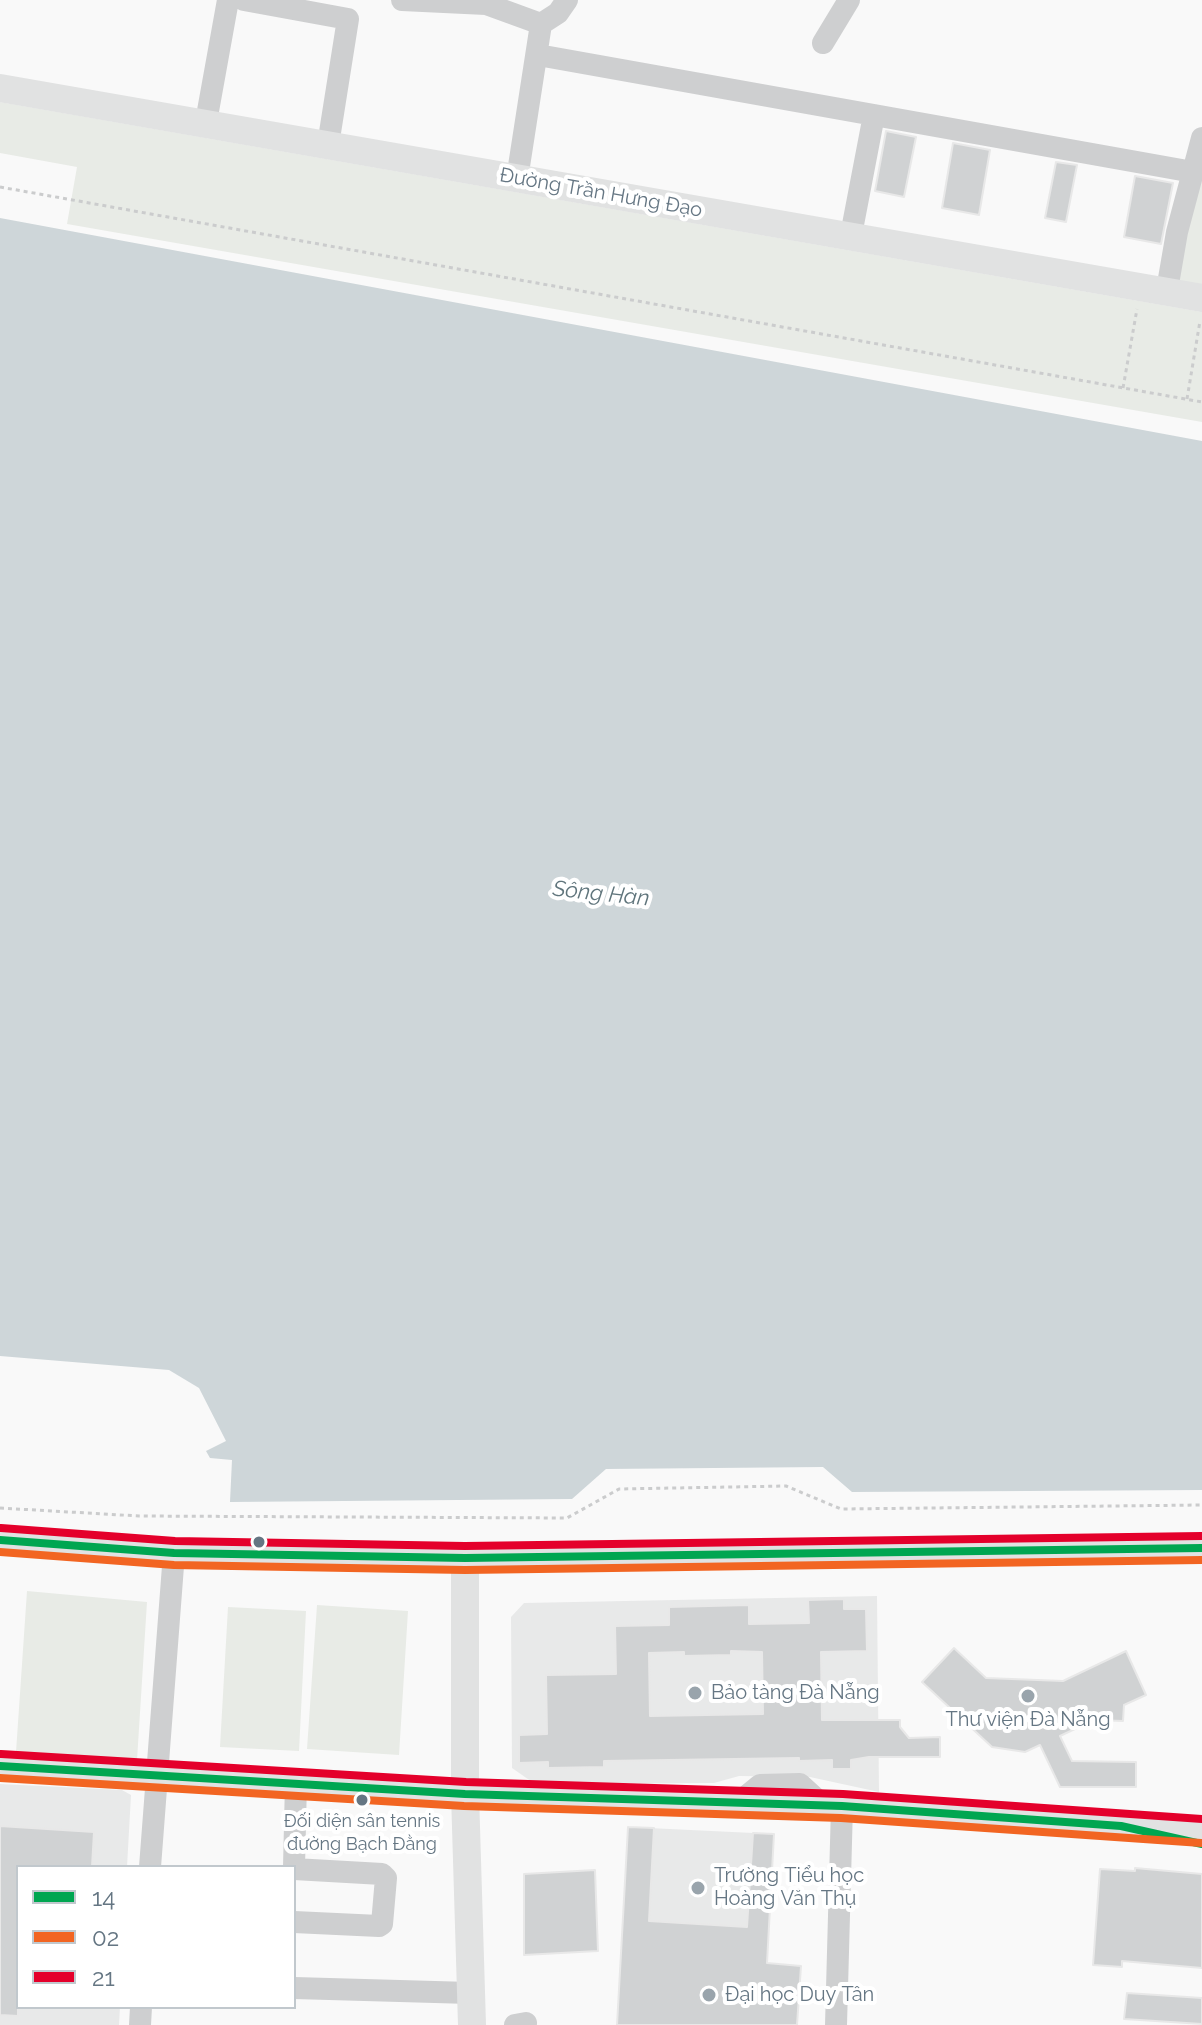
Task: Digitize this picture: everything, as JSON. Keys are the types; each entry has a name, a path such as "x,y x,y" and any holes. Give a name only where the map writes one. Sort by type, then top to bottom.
{"main road":[{"name":"Đường Trần Hưng Đạo","path":"0,88 1167,290 1201,309"},
{"path":"0,1540 174,1553 465,1558 1202,1548"},
{"path":"465,1558 465,1794 472,2025"},
{"path":"0,1766 465,1794 832,1806 1202,1831"},
{"path":"1121,1826 1202,1817"},
{"path":"1121,1826 1202,1844"}],"street":[{"path":"206,122 228,0"},
{"path":"244,0 348,19 328,145"},
{"path":"404,0 509,5 541,24"},
{"path":"541,24 558,13 567,0"},
{"path":"823,43 849,0"},
{"path":"517,179 541,24"},
{"path":"538,55 1193,172"},
{"path":"851,235 874,115"},
{"path":"1167,290 1202,138"},
{"path":"150,1865 174,1553"},
{"path":"294,1865 296,1782"},
{"path":"832,1806 836,2025"},
{"path":"296,1868 382,1874 386,1878 382,1924 379,1926 296,1922"},
{"path":"296,1988 470,1993"}],"path":[{"path":"0,187 1202,402"},
{"path":"1123,388 1137,309"},
{"path":"1187,399 1201,309"},
{"path":"0,1508 139,1516 567,1518 619,1489 786,1486 841,1509 1202,1505"}],"shaded area":[{"path":"0,102 1202,312 1202,422 67,224 77,167 0,153"},
{"path":"1202,138 1202,296 1167,290"},
{"path":"27,1591 147,1602 137,1760 16,1752"},
{"name":"Bảo tàng Đà Nẵng","path":"877,1596 879,1792 810,1777 739,1776 714,1783 535,1784 512,1768 511,1617 524,1603"},
{"path":"317,1605 408,1611 399,1755 307,1749"},
{"path":"228,1607 306,1611 299,1751 220,1747"},
{"path":"0,1784 122,1790 131,1795 127,1865 16,1865 16,2009 120,2009 119,2025 0,2025"},
{"name":"Trường Tiểu học Hoàng Văn Thụ","path":"628,1827 774,1834 767,1963 788,2025 617,2025"}],"water":[{"name":"Sông Hàn","path":"0,218 1202,441 1202,1490 852,1492 823,1467 606,1469 572,1499 230,1502 232,1460 210,1458 206,1451 226,1441 199,1388 169,1370 0,1356"}],"building":[{"path":"886,131 916,137 904,197 875,191"},
{"path":"953,143 990,150 979,215 942,208"},
{"path":"1056,162 1077,165 1066,222 1045,218"},
{"path":"1135,176 1173,183 1161,244 1124,237"},
{"path":"844,1599 844,1609 866,1609 867,1651 821,1652 822,1720 900,1720 900,1727 909,1738 940,1737 940,1757 869,1757 851,1760 851,1769 832,1769 832,1760 799,1761 799,1758 604,1761 604,1767 548,1768 548,1762 519,1763 519,1735 547,1734 546,1675 616,1674 615,1626 669,1625 669,1607 749,1605 749,1624 809,1623 808,1600","holes":["731,1651 762,1652 763,1714 650,1716 649,1653 684,1652 684,1656 731,1655"]},
{"path":"954,1648 986,1678 1063,1681 1126,1651 1146,1695 1124,1705 1123,1721 1094,1720 1060,1736 1072,1761 1136,1762 1136,1787 1060,1787 1040,1745 1025,1752 992,1747 922,1682"},
{"path":"0,1826 94,1832 92,1865 16,1865 18,2016 0,2015"},
{"path":"628,1827 654,1828 649,1921 747,1927 753,1833 774,1834 767,1963 801,1966 797,2025 617,2025"},
{"path":"1135,1868 1202,1874 1202,1968 1122,1961 1122,1967 1093,1965 1100,1869 1135,1871"},
{"path":"595,1870 598,1951 524,1955 524,1874"},
{"path":"1127,1993 1202,1998 1202,2024 1124,2019"}],"transit line":[{"name":"21","path":"1,1528 175,1541 465,1546 1202,1536"},
{"name":"14","path":"0,1540 174,1553 465,1558 1202,1548"},
{"name":"02","path":"0,1552 174,1565 465,1570 1202,1560"},
{"name":"21","path":"1,1754 466,1782 843,1794 1202,1819"},
{"name":"14","path":"0,1766 465,1794 842,1806 1121,1826 1202,1844"},
{"name":"02","path":"0,1778 464,1806 841,1818 1201,1843"}],"place":[{"name":"Bảo tàng Đà Nẵng","path":"695,1693"},
{"name":"Thư viện Đà Nẵng","path":"1028,1696"},
{"name":"Đối diện sân tennis đường Bạch Đằng","path":"362,1800"},
{"name":"Trường Tiểu học Hoàng Văn Thụ","path":"698,1888"},
{"name":"Đại học Duy Tân","path":"709,1995"}]}
